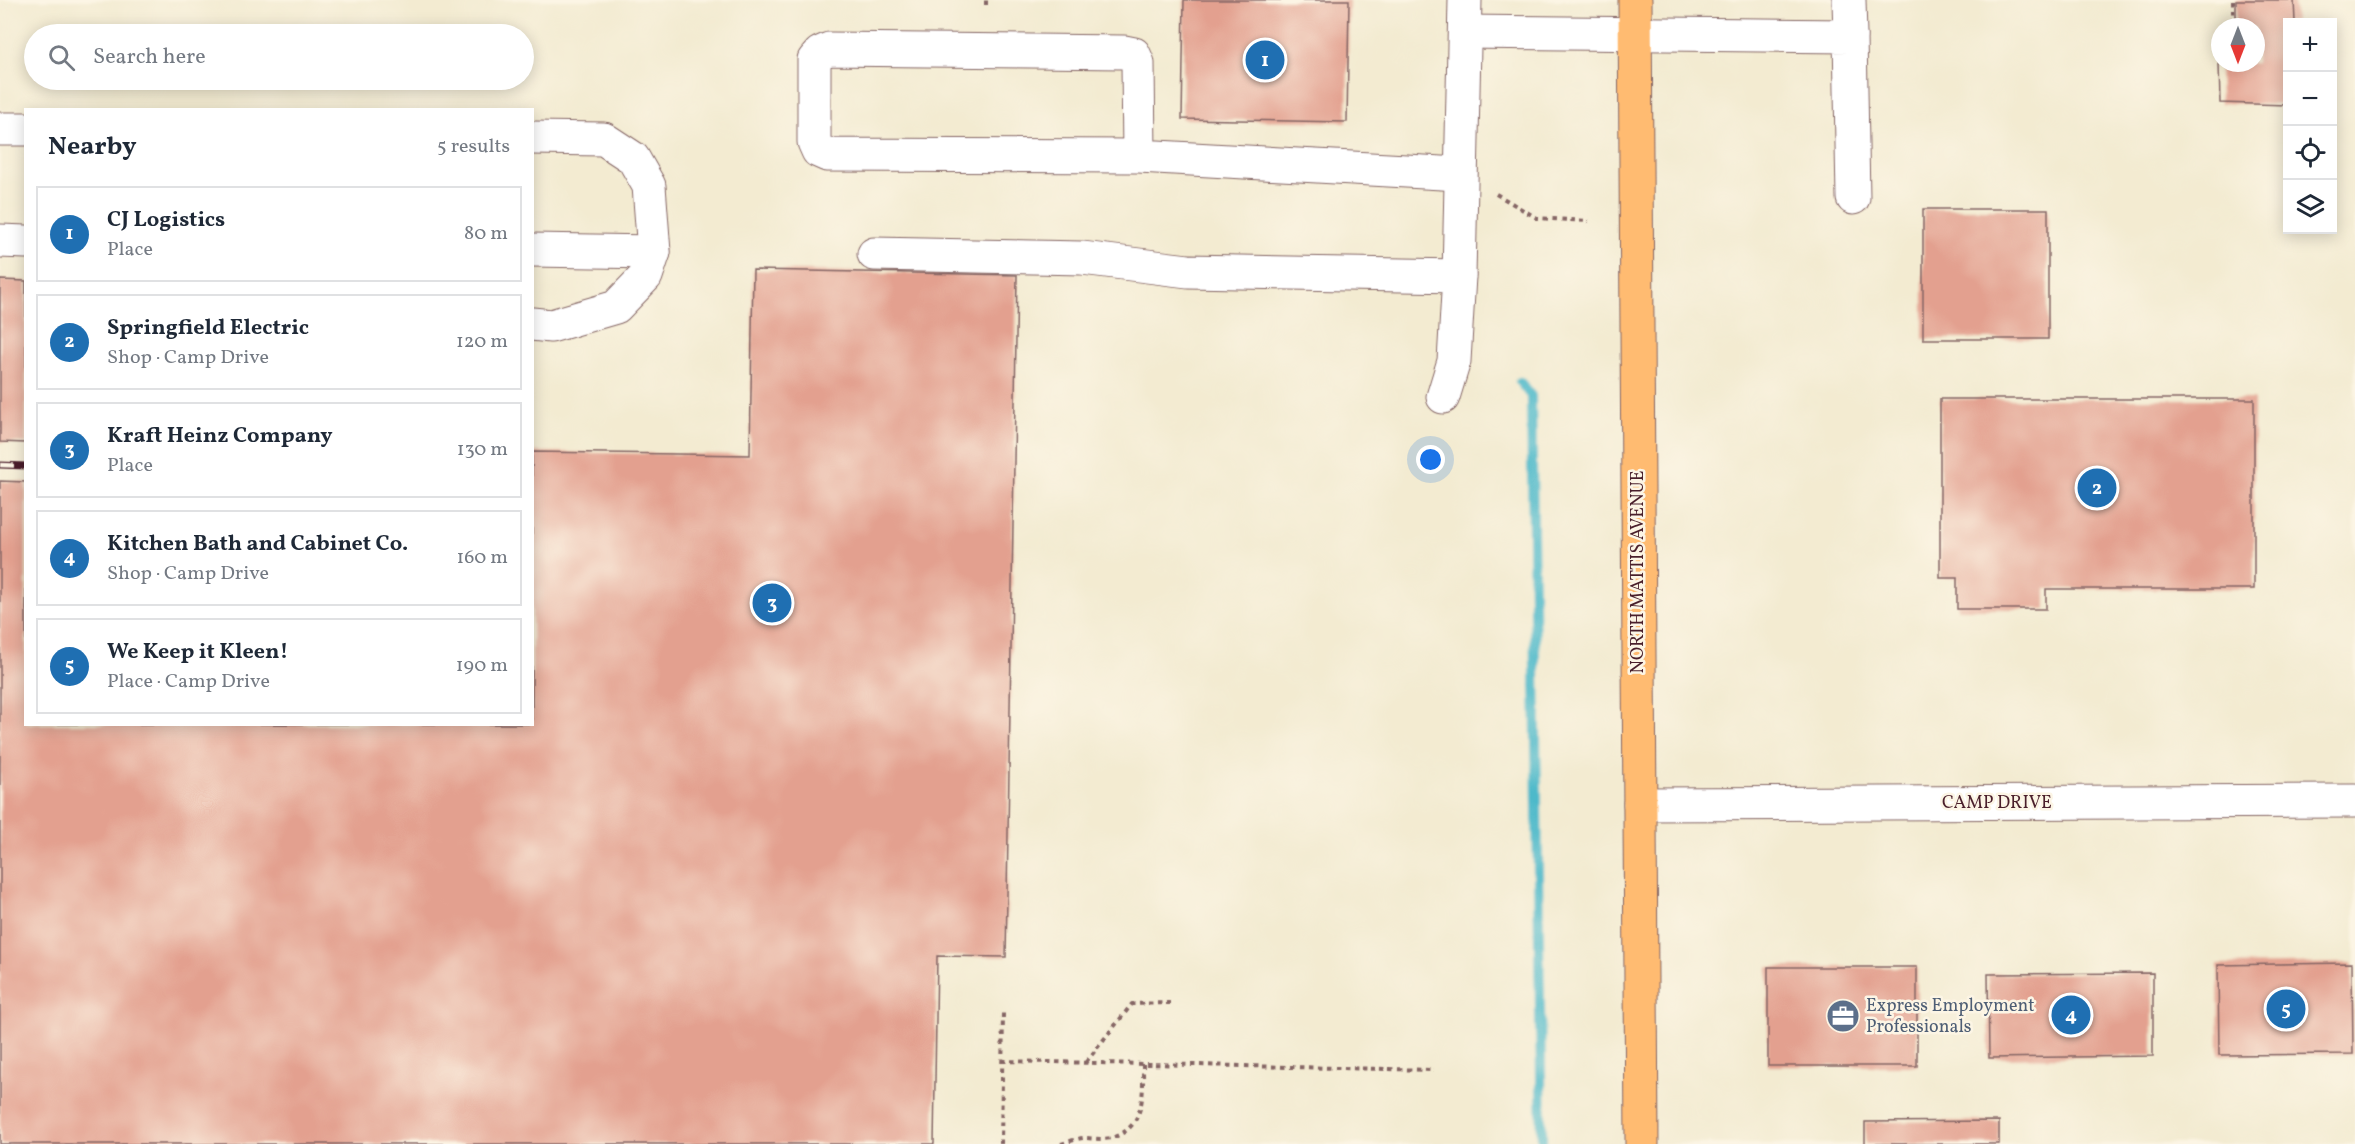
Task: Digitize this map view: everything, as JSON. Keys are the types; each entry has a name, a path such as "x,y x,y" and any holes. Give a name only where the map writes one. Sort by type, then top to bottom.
{"main road":[{"name":"NORTH MATTIS AVENUE","path":"1635,0 1642,1144"}],"street":[{"path":"1849,0 1853,198"},
{"path":"1443,397 1454,361 1459,276 1465,16 1635,33 1850,36"},
{"path":"1139,156 1138,63 1134,54 1124,52 829,49 820,53 814,60 814,142 818,150 827,155 1139,156 1460,174"},
{"path":"0,129 24,129"},
{"path":"534,138 604,139 633,158 649,186 654,252 646,276 616,307 552,326 534,324"},
{"path":"0,242 24,242"},
{"path":"534,250 654,252"},
{"path":"874,254 1082,258 1188,271 1459,276"},
{"name":"CAMP DRIVE","path":"1640,804 2355,801"}],"path":[{"path":"2233,0 2233,18"},
{"path":"1496,194 1537,218 1589,220"},
{"path":"1086,1063 1132,1004 1170,1003"},
{"path":"1002,1144 1003,1012"},
{"path":"1002,1061 1434,1070"},
{"path":"1060,1144 1082,1138 1109,1138 1130,1127 1143,1103 1143,1064"}],"building":[{"path":"1184,0 1349,0 1347,122 1182,119"},
{"path":"2236,0 2294,0 2295,18 2283,18 2283,105 2220,103 2219,72 2265,72 2265,18 2236,18"},
{"path":"1923,209 2048,209 2048,339 1923,339"},
{"path":"753,270 1017,275 1006,957 937,956 934,1144 0,1144 0,481 24,482 24,726 534,726 534,452 750,455"},
{"path":"0,280 24,281 24,443 0,442"},
{"path":"1940,399 2254,399 2254,589 2046,589 2046,609 1957,609 1957,578 1940,578"},
{"path":"2352,963 2353,1054 2219,1055 2218,965"},
{"name":"Express Employment Professionals","path":"1768,967 1917,967 1917,1066 1768,1066"},
{"path":"2153,973 2153,1056 1989,1058 1988,974"},
{"path":"1999,1121 1999,1144 1865,1144 1865,1122"}],"waterway":[{"path":"1520,382 1531,396 1542,1144"}],"railway":[{"path":"0,465 24,466"}],"place":[{"name":"CJ Logistics","path":"1265,60"},
{"name":"Springfield Electric","path":"2097,488"},
{"name":"Kraft Heinz Company","path":"772,603"},
{"name":"We Keep it Kleen!","path":"2286,1009"},
{"name":"Kitchen Bath and Cabinet Co.","path":"2071,1015"},
{"name":"Express Employment Professionals","path":"1843,1016"}]}
